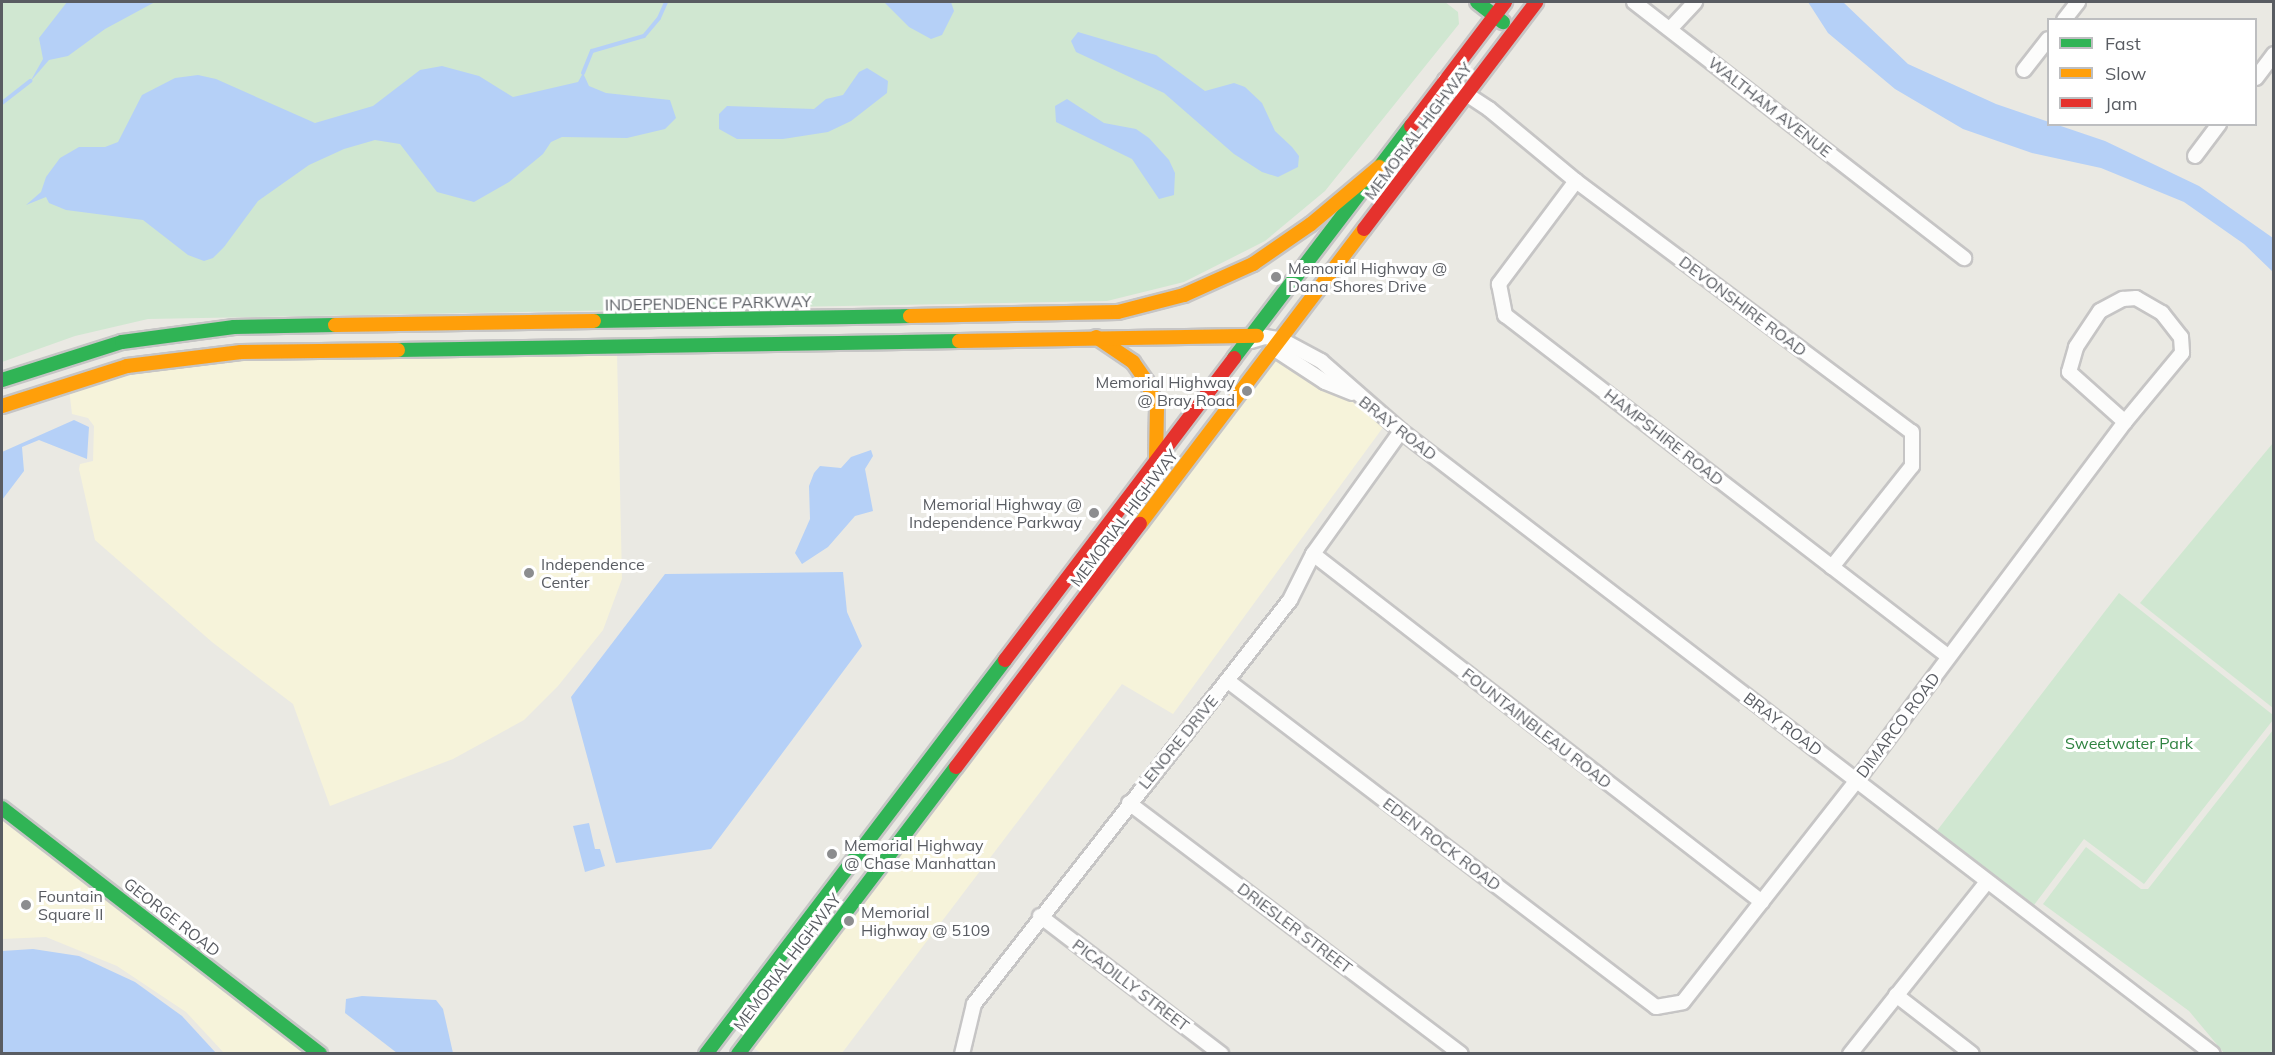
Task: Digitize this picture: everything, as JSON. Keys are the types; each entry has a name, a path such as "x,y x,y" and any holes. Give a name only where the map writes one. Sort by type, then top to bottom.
{"main road":[{"path":"1477,2 1515,31"},
{"name":"MEMORIAL HIGHWAY","path":"706,1053 1505,2"},
{"name":"MEMORIAL HIGHWAY","path":"743,1051 1134,531 1274,339 1292,323 1536,2"},
{"name":"INDEPENDENCE PARKWAY","path":"2,380 122,342 234,327 1118,312 1184,295 1253,264 1311,224 1379,167"},
{"path":"2,406 127,366 241,352 1096,338 1274,339 1281,296"},
{"path":"1096,338 1132,362 1147,382 1159,425 1155,461"},
{"path":"1114,516 1134,531"},
{"path":"1002,663 1022,679"},
{"name":"GEORGE ROAD","path":"2,808 320,1053"},
{"path":"878,827 898,842"}],"street":[{"name":"WALTHAM AVENUE","path":"1634,2 1964,258"},
{"path":"1670,28 1695,2"},
{"path":"2066,18 2078,2"},
{"path":"2024,70 2047,41"},
{"path":"2257,77 2274,54"},
{"name":"DEVONSHIRE ROAD","path":"1445,80 1576,181 1912,432 1912,466 1832,567"},
{"path":"2195,156 2218,126"},
{"name":"HAMPSHIRE ROAD","path":"1576,181 1499,284 1506,315 1949,657"},
{"name":"DIMARCO ROAD","path":"1656,1007 1683,1002 1857,780 2125,422 2182,353 2181,337 2162,312 2136,298 2123,298 2100,311 2076,347 2069,372 2125,422"},
{"name":"BRAY ROAD","path":"1274,339 1325,382 1354,394 1987,882 2213,1053"},
{"name":"LENORE DRIVE","path":"962,1053 974,1004 1040,916 1290,600 1313,555 1401,431"},
{"name":"FOUNTAINBLEAU ROAD","path":"1313,555 1762,902"},
{"name":"EDEN ROCK ROAD","path":"1228,681 1656,1007"},
{"name":"DRIESLER STREET","path":"1129,803 1461,1053"},
{"path":"1850,1053 1987,882"},
{"name":"PICADILLY STREET","path":"1040,916 1221,1053"},
{"path":"1896,995 1972,1053"},
{"path":"722,1033 743,1051"}],"shaded area":[{"path":"617,353 622,579 603,630 558,686 524,720 453,759 330,806 293,704 212,642 95,540 79,469 80,464 93,461 94,426 88,418 72,414 69,389 100,380 225,360"},
{"path":"1276,357 1322,388 1350,400 1384,426 1173,714 1122,684 842,1053 761,1053 752,1047"},
{"path":"2,816 309,1053 224,1053 186,1012 117,966 46,937 2,939"}],"green space":[{"path":"2,2 1445,2 1458,12 1459,24 1325,191 1265,241 1184,282 1107,301 148,319 75,336 2,362"},
{"path":"2273,443 2273,708 2140,603"},
{"name":"Sweetwater Park","path":"2119,593 2273,715 2273,720 2144,884 2084,839 2034,905 1936,832"},
{"path":"2273,730 2273,1053 2224,1053 2189,1011 2043,904 2086,847 2141,889 2148,889"}],"water":[{"path":"67,2 155,2 105,29 68,56 49,60 30,82 43,59 39,38"},
{"path":"884,2 951,2 954,11 942,35 931,39 909,27"},
{"path":"1808,2 1843,2 1908,64 1996,104 2047,121 2047,126 2061,126 2105,141 2199,186 2273,238 2273,272 2244,244 2184,202 2101,168 2032,153 1963,129 1895,89 1828,33"},
{"path":"1078,32 1156,55 1205,91 1234,83 1245,87 1262,103 1275,131 1299,156 1298,167 1278,177 1262,172 1234,154 1164,93 1076,52 1071,41"},
{"path":"442,66 479,76 513,97 578,82 583,73 589,86 606,93 670,100 676,118 665,129 627,138 562,137 551,142 543,154 509,182 474,202 437,192 400,144 375,140 344,149 309,165 258,201 224,247 213,258 204,261 188,255 143,220 66,210 49,203 46,197 26,205 41,192 46,177 60,158 79,147 105,147 118,142 142,95 175,78 198,75 216,79 315,123 373,106 420,70"},
{"path":"867,68 888,81 887,93 851,121 828,132 783,139 737,139 719,129 719,114 727,106 814,109 826,99 843,95 859,72"},
{"path":"1067,99 1104,123 1136,129 1149,138 1169,160 1175,173 1174,195 1159,199 1132,159 1056,122 1055,106"},
{"path":"74,420 89,427 87,459 39,440 22,447 24,471 2,500 2,452"},
{"path":"871,450 873,456 865,469 873,511 855,516 828,547 802,564 795,553 810,519 809,486 814,473 820,466 841,468 851,457"},
{"path":"843,572 847,612 862,646 711,849 616,863 571,697 665,574"},
{"path":"589,823 595,849 600,849 605,866 585,872 573,826"},
{"path":"33,949 79,956 135,982 182,1016 216,1053 2,1053 2,951"},
{"path":"362,996 436,1000 443,1009 453,1053 397,1053 345,1013 346,999"}],"waterway":[{"path":"583,73 592,51 644,36 659,18 666,2"},
{"path":"2,103 30,81"}],"traffic: fast":[{"path":"1477,2 1503,22"},
{"path":"1234,358 1411,126"},
{"path":"594,321 910,316"},
{"path":"2,380 122,342 234,327 335,325"},
{"path":"398,350 959,341"},
{"path":"706,1054 1005,660"},
{"path":"738,1054 956,767"},
{"path":"2,808 320,1054"}],"traffic: slow":[{"path":"910,316 1118,312 1184,295 1253,264 1311,224 1379,167"},
{"path":"1140,524 1364,229"},
{"path":"335,325 594,321"},
{"path":"959,341 1257,336"},
{"path":"1096,337 1133,362 1147,382 1157,408 1156,459"},
{"path":"2,406 127,366 241,352 398,350"}],"traffic: jam":[{"path":"1411,126 1505,2"},
{"path":"1364,229 1536,2"},
{"path":"1005,660 1234,358"},
{"path":"956,767 1140,524"}],"place":[{"name":"Memorial Highway @ Dana Shores Drive","path":"1276,277"},
{"name":"Memorial Highway @ Bray Road","path":"1247,391"},
{"name":"Memorial Highway @ Independence Parkway","path":"1094,513"},
{"name":"Independence Center","path":"529,573"},
{"name":"Memorial Highway @ Chase Manhattan","path":"832,854"},
{"name":"Fountain Square II","path":"26,905"},
{"name":"Memorial Highway @ 5109","path":"849,921"}]}
